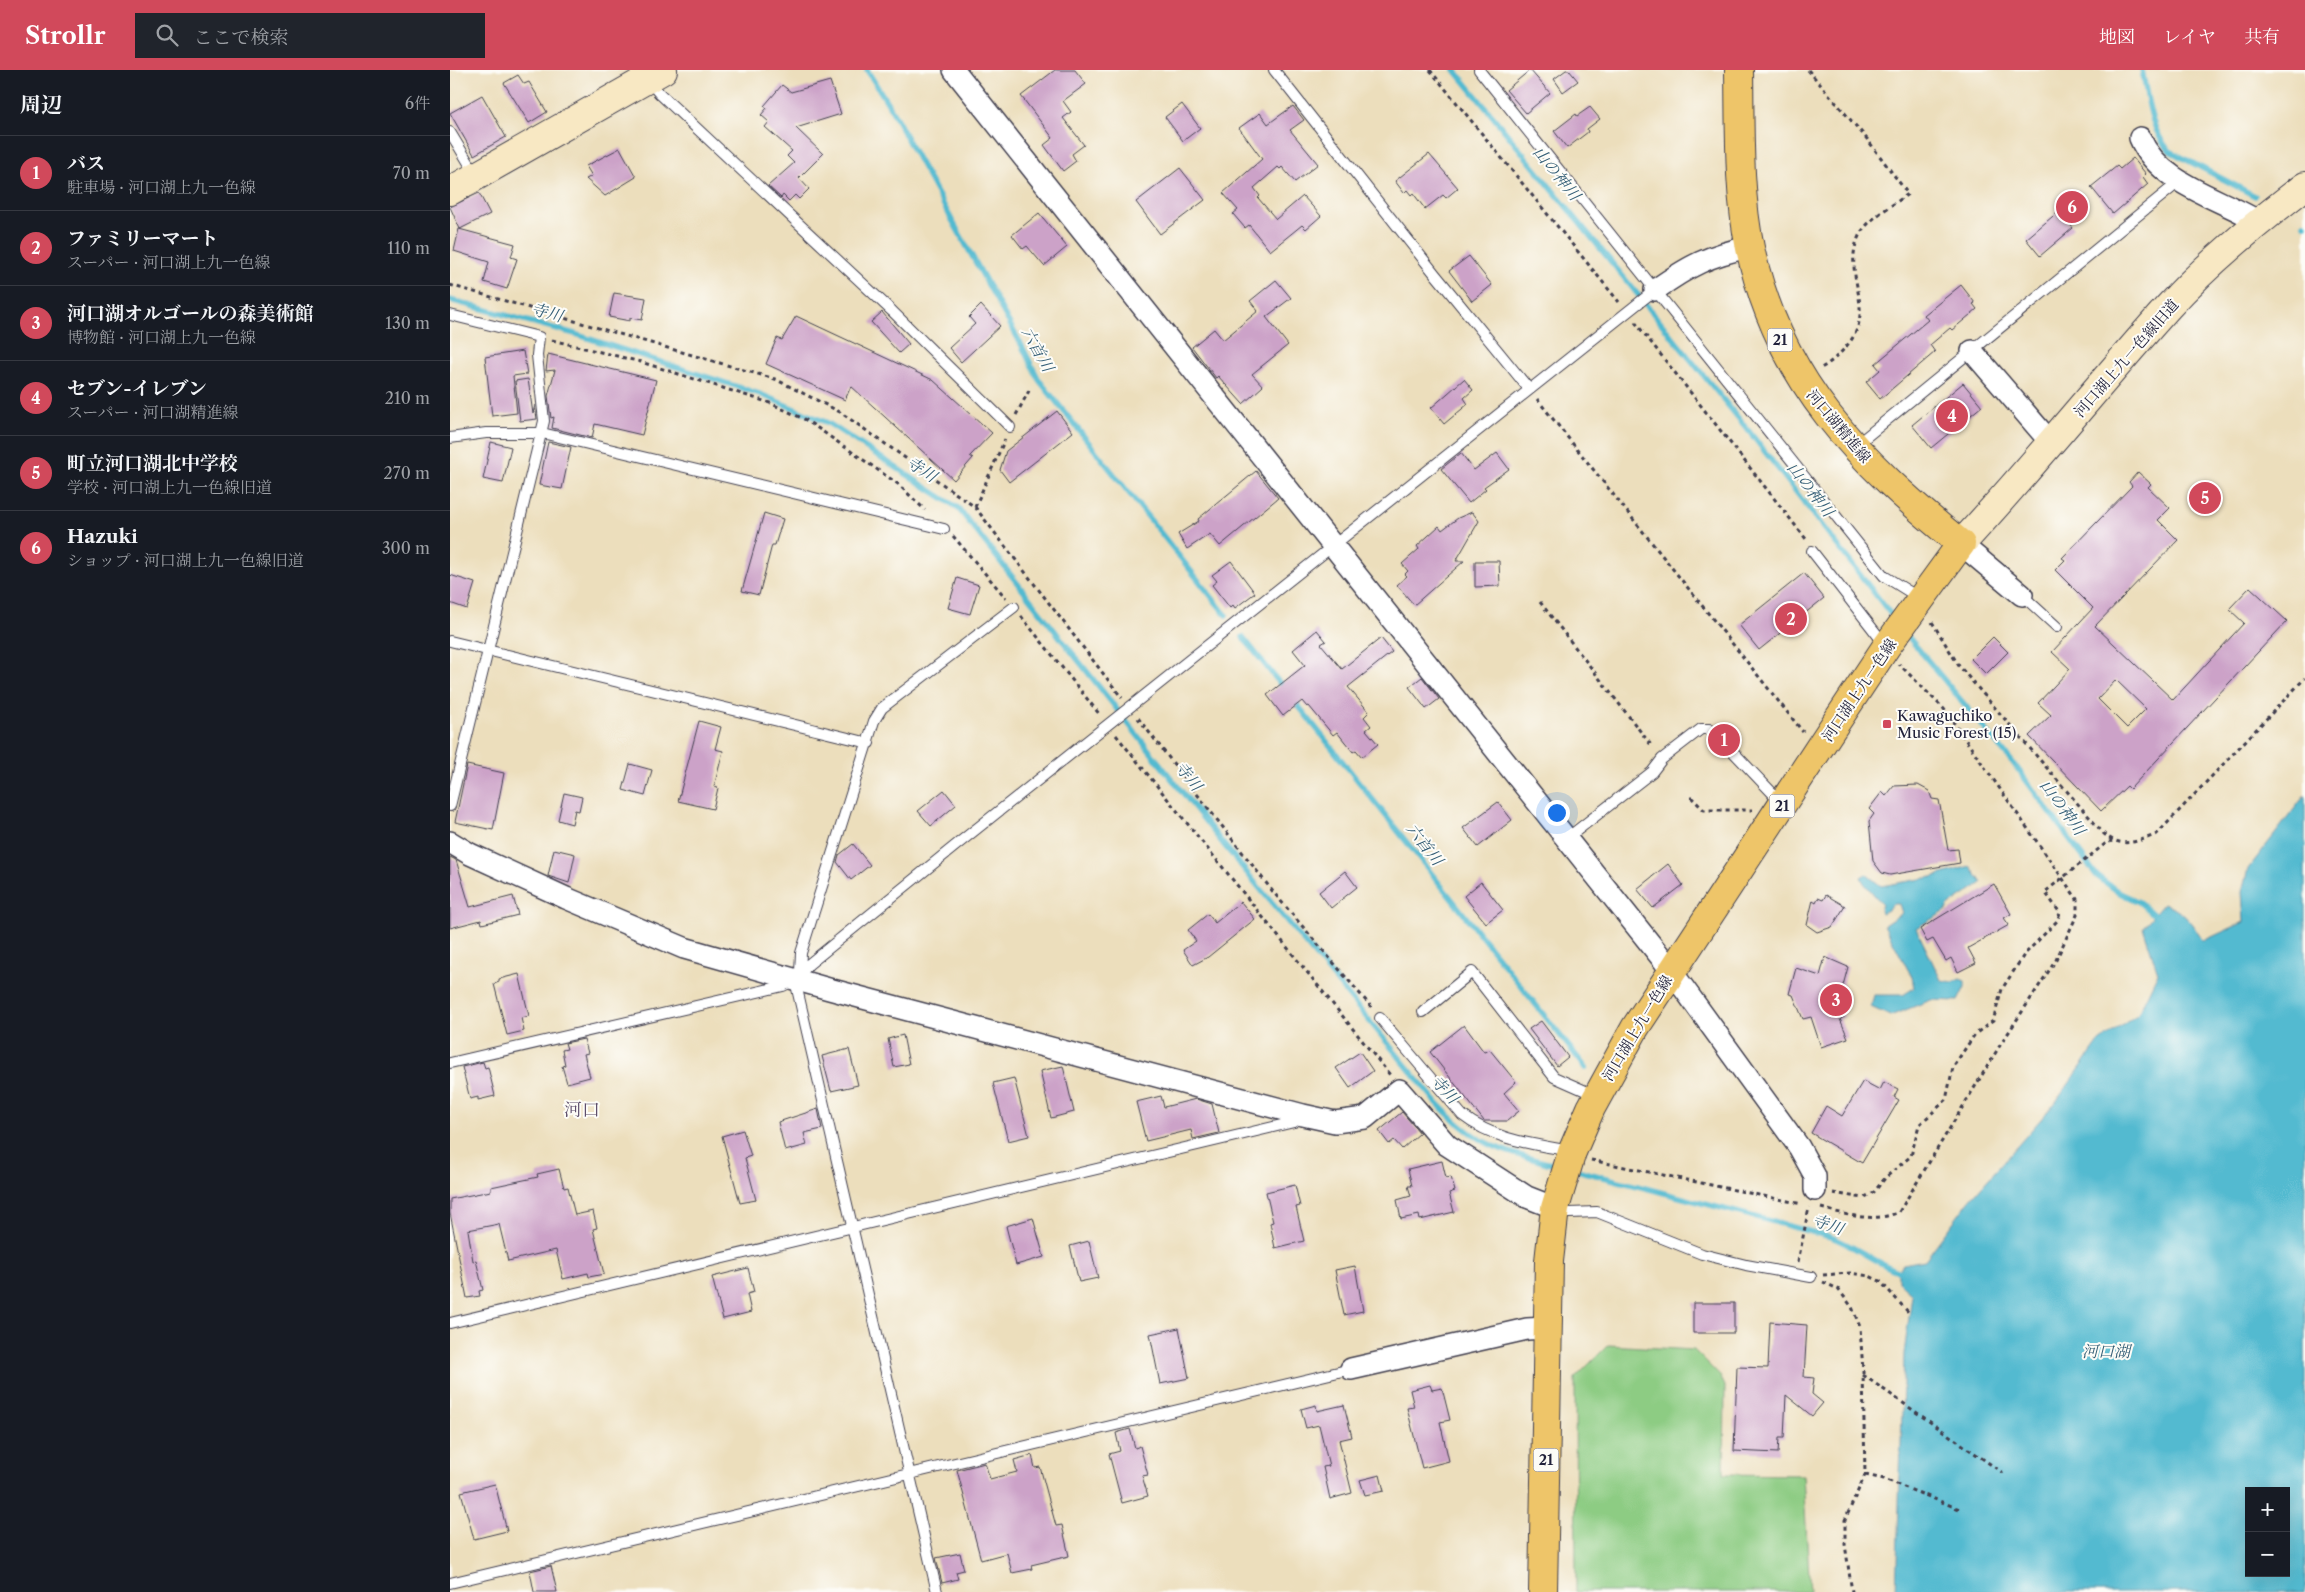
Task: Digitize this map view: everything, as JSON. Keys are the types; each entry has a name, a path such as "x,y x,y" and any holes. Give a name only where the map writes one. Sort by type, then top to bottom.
{"main road":[{"name":"河口湖精進線","path":"1739,70 1743,186 1750,247 1768,309 1778,335 1799,375 1825,414 1854,447 1895,488 1961,544"},
{"name":"河口湖上九一色線","path":"1543,1592 1546,1328 1549,1261 1557,1201 1576,1156 1597,1096 1635,1028 1672,970 1818,749 1921,608 1961,544"}],"street":[{"path":"954,70 1672,970 1799,1147 1816,1176 1812,1198"},
{"path":"450,191 651,73"},
{"path":"2140,138 2145,150 2154,161 2180,181 2244,212 2259,222"},
{"name":"河口湖上九一色線旧道","path":"1961,544 2052,444 2169,306 2259,222 2305,186"},
{"path":"1653,292 1694,263 1711,256 1750,247"},
{"path":"1972,351 2052,444"},
{"path":"1961,544 2022,595"},
{"path":"450,842 470,854 540,886 684,948 798,976 1303,1115 1335,1122 1365,1118 1399,1090 1435,1132 1454,1150 1527,1197 1557,1201"},
{"path":"1351,1369 1527,1328 1546,1328"}],"lane":[{"path":"1274,70 1435,274 1529,389"},
{"path":"1479,70 1653,292 1884,576 1921,608"},
{"path":"651,73 659,93 892,311 1010,426"},
{"path":"450,132 476,176"},
{"path":"1854,447 2180,181"},
{"path":"450,1063 783,986 798,976 968,836 1653,292"},
{"path":"450,315 539,337 537,355 544,421 450,806"},
{"path":"450,438 486,433 542,433 944,528"},
{"path":"1812,551 1891,649"},
{"path":"2022,595 2057,628"},
{"path":"937,1592 852,1227 798,976 801,953 869,744 874,721 882,708 1014,607"},
{"path":"450,641 869,744"},
{"path":"1566,839 1652,772 1662,759 1701,729 1709,729 1718,736 1783,804"},
{"path":"1422,1012 1472,972 1554,1077 1597,1096"},
{"path":"1380,1018 1462,1115 1476,1126 1523,1143 1576,1156"},
{"path":"450,1323 1294,1122 1303,1115"},
{"path":"1557,1201 1569,1213 1597,1212 1702,1254 1808,1277"},
{"path":"450,1583 909,1472 1351,1369"}],"path":[{"path":"1799,375 1816,371 1831,363 1857,332 1862,312 1853,271 1854,251 1860,235 1870,222 1908,194 1867,139 1808,70"},
{"path":"450,285 775,379 840,412 975,507 1128,709 1274,892 1380,1018"},
{"path":"539,337 641,362 770,403 806,420 898,484 957,540 1014,607 1389,1072 1399,1090"},
{"path":"975,507 1010,426 1032,387"},
{"path":"1529,389 1818,749"},
{"path":"1540,602 1651,745"},
{"path":"1921,608 1958,666 2112,841"},
{"path":"1576,1156 1812,1198 1867,1218 1886,1218 1899,1212 1999,1047 2056,960 2077,915 2077,898 1944,709 1891,649"},
{"path":"1812,1198 1863,1198 1874,1192 1886,1176 1911,1156 1919,1126 1946,1100 1953,1067 1975,1034 1993,1022 2002,989 2024,956 2057,921 2060,913 2045,892 2061,877 2105,844 2112,841 2139,841 2157,834 2225,765 2305,678"},
{"path":"1691,797 1704,810 1743,809 1756,812"},
{"path":"1797,1267 1812,1198"},
{"path":"1808,1277 1850,1273 1870,1276 1880,1281 1909,1313"},
{"path":"1808,1277 1838,1289 1852,1307 1860,1328 1864,1375 1865,1475 1845,1520 1844,1544 1852,1592"},
{"path":"1864,1375 2003,1474"},
{"path":"1865,1475 1884,1479 1962,1510"}],"green space":[{"path":"1608,1345 1694,1350 1720,1376 1725,1386 1724,1474 1803,1475 1810,1592 1576,1592 1575,1378"}],"water":[{"name":"河口湖","path":"2305,795 2305,1592 1896,1592 1904,1354 1912,1295 1898,1282 1898,1271 1903,1264 1925,1260 1969,1201 2055,1103 2099,1042 2138,1014 2158,973 2143,927 2164,903 2187,918 2203,941 2244,922 2242,892 2248,869"},
{"path":"1970,866 1982,883 1948,906 1946,911 1916,928 1941,980 1953,982 1960,979 1965,981 1965,987 1958,1001 1931,1000 1890,1016 1871,1007 1874,995 1903,995 1914,988 1912,977 1884,925 1902,913 1899,904 1893,904 1882,913 1880,910 1882,904 1861,877 1866,874 1881,886 1932,877"}],"building":[{"path":"1055,70 1075,70 1086,84 1063,101 1071,112 1063,118 1084,145 1072,154 1076,161 1063,171 1044,145 1053,138 1021,96"},
{"path":"1530,70 1550,93 1526,113 1506,90"},
{"path":"1566,70 1569,70 1578,81 1563,92 1554,79"},
{"path":"518,75 524,84 529,82 547,112 529,123 504,83"},
{"path":"830,81 841,114 796,128 823,154 799,178 809,189 799,199 795,195 789,201 783,195 781,198 768,186 794,163 787,156 792,151 765,127 769,122 761,115 767,108 764,106 782,85 791,92"},
{"path":"482,95 506,137 474,155 450,113"},
{"path":"1182,104 1200,128 1183,141 1165,117"},
{"path":"1293,106 1304,120 1290,130 1318,164 1295,182 1282,167 1280,169 1278,167 1254,188 1260,196 1258,198 1276,219 1303,196 1321,216 1306,229 1302,225 1270,251 1249,225 1245,228 1233,214 1238,210 1223,193 1262,159 1239,128 1260,113 1268,124"},
{"path":"1590,107 1600,119 1587,129 1588,132 1567,148 1554,131 1576,114 1577,116"},
{"path":"620,148 636,177 605,196 586,179 592,176 586,166"},
{"path":"1429,154 1458,188 1446,198 1443,195 1425,209 1413,193 1411,195 1407,190 1404,193 1395,181"},
{"path":"2133,158 2146,174 2143,177 2148,184 2113,214 2091,187 2117,166 2120,169"},
{"path":"1180,168 1205,200 1160,234 1136,202"},
{"path":"479,193 490,214 460,229 450,207"},
{"path":"2059,211 2073,228 2040,256 2026,239"},
{"path":"1039,213 1067,247 1044,266 1027,246 1023,249 1012,235"},
{"path":"459,229 515,244 511,257 517,259 507,289 484,282 489,262 454,251"},
{"path":"1469,256 1492,285 1472,301 1449,271"},
{"path":"1276,280 1291,298 1266,317 1288,345 1252,374 1263,386 1243,404 1218,376 1216,378 1192,347 1214,329 1223,340 1258,311 1250,301"},
{"path":"1961,285 1975,303 1973,304 1977,309 1930,345 1935,352 1880,399 1866,382 1880,370 1875,364 1928,320 1924,315"},
{"path":"614,293 646,298 642,320 630,318 630,321 609,317"},
{"path":"981,305 1000,326 961,362 949,348 975,324 969,317"},
{"path":"882,312 909,344 899,353 871,322"},
{"path":"796,316 933,380 992,433 970,456 973,458 954,480 851,386 845,400 766,364 777,338 782,340"},
{"path":"523,351 527,374 513,376 517,413 492,416 485,357"},
{"path":"548,354 656,380 642,435 595,424 592,438 552,428 554,417 551,418 548,396 555,370 546,371"},
{"path":"528,379 533,414 535,405 537,419 520,421 515,381"},
{"path":"1464,379 1473,390 1464,398 1468,404 1444,424 1431,408"},
{"path":"1963,383 1982,406 1931,448 1912,425"},
{"path":"1057,411 1073,432 1009,482 1000,470 1006,451"},
{"path":"491,442 511,447 503,483 483,479"},
{"path":"548,442 571,447 562,489 539,485"},
{"path":"1461,453 1474,470 1497,453 1509,469 1484,487 1486,489 1469,503 1441,469"},
{"path":"1256,471 1278,498 1220,546 1210,534 1187,549 1178,534 1199,521 1198,519"},
{"path":"2138,472 2151,484 2148,487 2170,508 2158,520 2178,540 2095,626 2173,700 2244,623 2229,609 2250,587 2287,621 2130,789 2127,786 2101,811 2029,736 2051,715 2038,703 2070,669 2052,652 2093,608 2055,570 2065,560 2062,558 2132,486 2129,482","holes":["2116,680 2146,709 2127,728 2098,699"]},
{"path":"1472,512 1479,521 1456,561 1464,561 1414,605 1397,585 1407,576 1405,574 1408,571 1402,564 1419,549 1417,546 1439,526 1442,530 1458,518"},
{"path":"764,513 783,519 775,545 772,545 759,595 742,591"},
{"path":"1231,561 1255,593 1235,608 1233,605 1230,608 1212,585 1217,581 1212,575"},
{"path":"1475,561 1499,561 1500,586 1475,587"},
{"path":"1804,573 1824,598 1759,650 1739,625"},
{"path":"450,575 475,583 467,609 450,603"},
{"path":"957,578 979,585 970,614 948,608"},
{"path":"1317,630 1326,641 1321,644 1342,669 1381,638 1392,652 1348,687 1369,712 1364,717 1371,726 1366,730 1378,744 1362,757 1356,750 1353,752 1337,732 1333,735 1309,706 1307,707 1302,701 1283,716 1267,695 1305,665 1293,650"},
{"path":"1993,637 2008,652 1986,674 1971,659"},
{"path":"1422,677 1439,699 1426,709 1409,687"},
{"path":"699,721 721,727 715,749 723,751 714,787 718,788 713,809 678,801"},
{"path":"630,764 652,770 645,796 623,790"},
{"path":"467,765 504,773 493,830 455,822"},
{"path":"1918,785 1929,791 1932,799 1939,800 1948,850 1958,849 1960,863 1890,875 1882,873 1873,861 1869,821 1874,814 1869,809 1882,792 1886,796 1894,786"},
{"path":"944,790 956,805 931,826 918,811"},
{"path":"564,793 582,797 579,811 575,810 572,824 558,820"},
{"path":"1498,802 1512,820 1478,847 1463,828"},
{"path":"853,844 870,865 851,880 837,862 839,855"},
{"path":"554,849 575,854 569,883 548,876"},
{"path":"450,857 456,860 470,907 513,896 518,915 482,924 481,920 450,928"},
{"path":"1668,864 1683,885 1653,908 1637,889"},
{"path":"1345,871 1357,887 1331,908 1319,892"},
{"path":"1481,882 1503,910 1486,923 1464,896"},
{"path":"1994,884 2011,914 2004,918 2009,925 1968,948 1976,963 1958,972 1951,958 1946,961 1933,939 1927,942 1920,929"},
{"path":"1826,895 1845,906 1832,927 1817,932 1807,925 1813,900 1816,902 1818,898 1823,900"},
{"path":"1241,902 1255,919 1208,957 1193,965 1183,950 1196,941 1188,930 1208,914 1215,923"},
{"path":"1825,957 1848,967 1838,1004 1844,1017 1840,1019 1848,1038 1821,1047 1811,1017 1803,1019 1793,995 1789,994 1796,968 1820,976"},
{"path":"519,974 529,1016 521,1018 524,1031 507,1035 494,984 499,982 499,979"},
{"path":"1541,1021 1568,1057 1557,1066 1529,1029"},
{"path":"1464,1025 1484,1052 1490,1050 1516,1082 1504,1093 1519,1111 1507,1121 1484,1121 1430,1052"},
{"path":"903,1035 909,1064 894,1067 888,1039"},
{"path":"584,1039 588,1053 584,1054 590,1077 567,1083 562,1066 565,1065 562,1050 567,1049 565,1043"},
{"path":"849,1049 858,1085 831,1091 822,1056"},
{"path":"1360,1052 1373,1071 1350,1088 1336,1068"},
{"path":"483,1062 485,1068 488,1067 495,1096 478,1100 478,1097 470,1099 462,1067"},
{"path":"1063,1066 1074,1112 1051,1118 1040,1071"},
{"path":"1014,1078 1029,1136 1008,1141 993,1083"},
{"path":"1863,1081 1880,1090 1884,1082 1898,1089 1894,1097 1899,1100 1862,1163 1811,1133 1826,1106 1842,1116"},
{"path":"1161,1096 1164,1107 1196,1099 1212,1104 1219,1133 1193,1139 1191,1130 1146,1141 1136,1102"},
{"path":"818,1109 822,1129 804,1133 807,1145 785,1151 778,1122"},
{"path":"1402,1112 1420,1133 1402,1149 1394,1140 1389,1144 1379,1131"},
{"path":"743,1130 751,1156 745,1158 756,1200 740,1203 722,1136"},
{"path":"1442,1161 1446,1178 1451,1177 1455,1191 1449,1193 1454,1212 1420,1220 1419,1215 1401,1219 1397,1200 1411,1196 1408,1186 1412,1186 1408,1169"},
{"path":"559,1169 564,1188 568,1187 575,1215 593,1211 597,1228 593,1229 604,1274 589,1277 588,1273 563,1279 556,1250 508,1261 499,1224 468,1230 473,1261 476,1260 483,1290 479,1291 480,1296 467,1298 450,1213 450,1199 491,1191 491,1187 538,1177 537,1174"},
{"path":"1295,1185 1300,1206 1296,1207 1304,1241 1275,1248 1270,1223 1273,1222 1266,1192"},
{"path":"1033,1218 1044,1257 1016,1265 1006,1226"},
{"path":"1089,1241 1098,1278 1079,1282 1070,1246"},
{"path":"1355,1266 1363,1311 1344,1315 1335,1270"},
{"path":"748,1268 754,1292 747,1294 751,1312 723,1319 712,1277"},
{"path":"1693,1303 1734,1303 1734,1333 1693,1333"},
{"path":"1770,1322 1807,1325 1804,1377 1814,1378 1812,1394 1823,1403 1812,1416 1786,1395 1784,1438 1779,1438 1778,1453 1734,1451 1737,1367 1768,1368"},
{"path":"1179,1328 1189,1378 1160,1384 1150,1334"},
{"path":"1430,1385 1432,1390 1442,1388 1450,1420 1440,1422 1449,1461 1422,1468 1407,1408 1414,1407 1410,1390"},
{"path":"1316,1405 1317,1411 1344,1405 1352,1437 1339,1440 1352,1493 1330,1499 1323,1467 1329,1466 1319,1425 1306,1428 1301,1409"},
{"path":"1130,1429 1135,1448 1140,1446 1148,1475 1142,1476 1148,1496 1122,1503 1109,1454 1120,1451 1116,1433"},
{"path":"1032,1455 1035,1468 1040,1467 1056,1526 1062,1525 1069,1556 1031,1565 1032,1569 1012,1573 1007,1553 981,1560 957,1470 985,1463 990,1479 1017,1472 1014,1460"},
{"path":"1380,1475 1384,1491 1365,1495 1360,1480"},
{"path":"495,1484 507,1531 474,1539 461,1492"},
{"path":"960,1553 964,1570 956,1572 958,1579 942,1583 936,1558"},
{"path":"551,1566 557,1592 534,1592 530,1571"}],"waterway":[{"name":"六首川","path":"867,70 899,123 1039,380 1226,615"},
{"name":"山の神川","path":"1455,70 1748,430 1896,621"},
{"path":"2142,70 2154,124 2163,143 2170,151 2255,196"},
{"name":"寺川","path":"450,300 575,334 760,394 828,423 958,508 1224,845 1437,1103 1465,1129 1492,1145 1506,1151 1559,1166"},
{"name":"山の神川","path":"1906,634 2014,764 2097,876 2120,893 2139,902 2154,915"},
{"name":"六首川","path":"1243,637 1285,690"},
{"name":"六首川","path":"1293,699 1586,1068"},
{"name":"寺川","path":"1573,1169 1831,1237 1898,1271"}],"place":[{"name":"Hazuki","path":"2072,207"},
{"name":"セブン-イレブン","path":"1952,416"},
{"name":"町立河口湖北中学校","path":"2205,498"},
{"name":"ファミリーマート","path":"1791,619"},
{"name":"Kawaguchiko Music Forest (15)","path":"1887,724"},
{"name":"バス","path":"1724,740"},
{"name":"河口湖オルゴールの森美術館","path":"1836,1000"}],"district":[{"name":"河口","path":"582,1110"}]}
